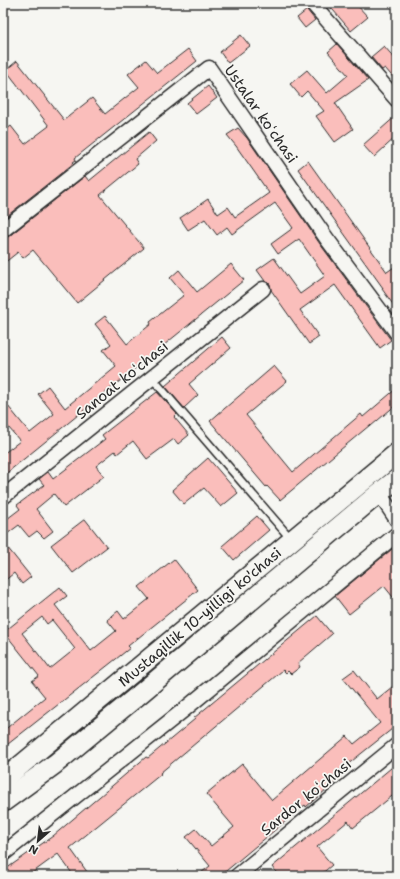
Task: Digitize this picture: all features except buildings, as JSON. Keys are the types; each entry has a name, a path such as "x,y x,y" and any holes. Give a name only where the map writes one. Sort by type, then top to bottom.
{"main road":[{"name":"Mustaqillik 10-yilligi ko'chasi","path":"3,780 397,454"},
{"name":"Mustaqillik 10-yilligi ko'chasi","path":"3,802 55,764 378,493 397,479"}],"street":[{"path":"312,3 397,100"},
{"name":"Ustalar koʻchasi","path":"3,230 209,68 327,239 397,334"},
{"name":"Sanoat koʻchasi","path":"3,497 263,289"},
{"path":"378,493 397,520"},
{"path":"3,854 185,709 397,534"},
{"name":"Sardor koʻchasi","path":"237,876 397,745"}],"lane":[{"path":"152,378 293,541"}]}
